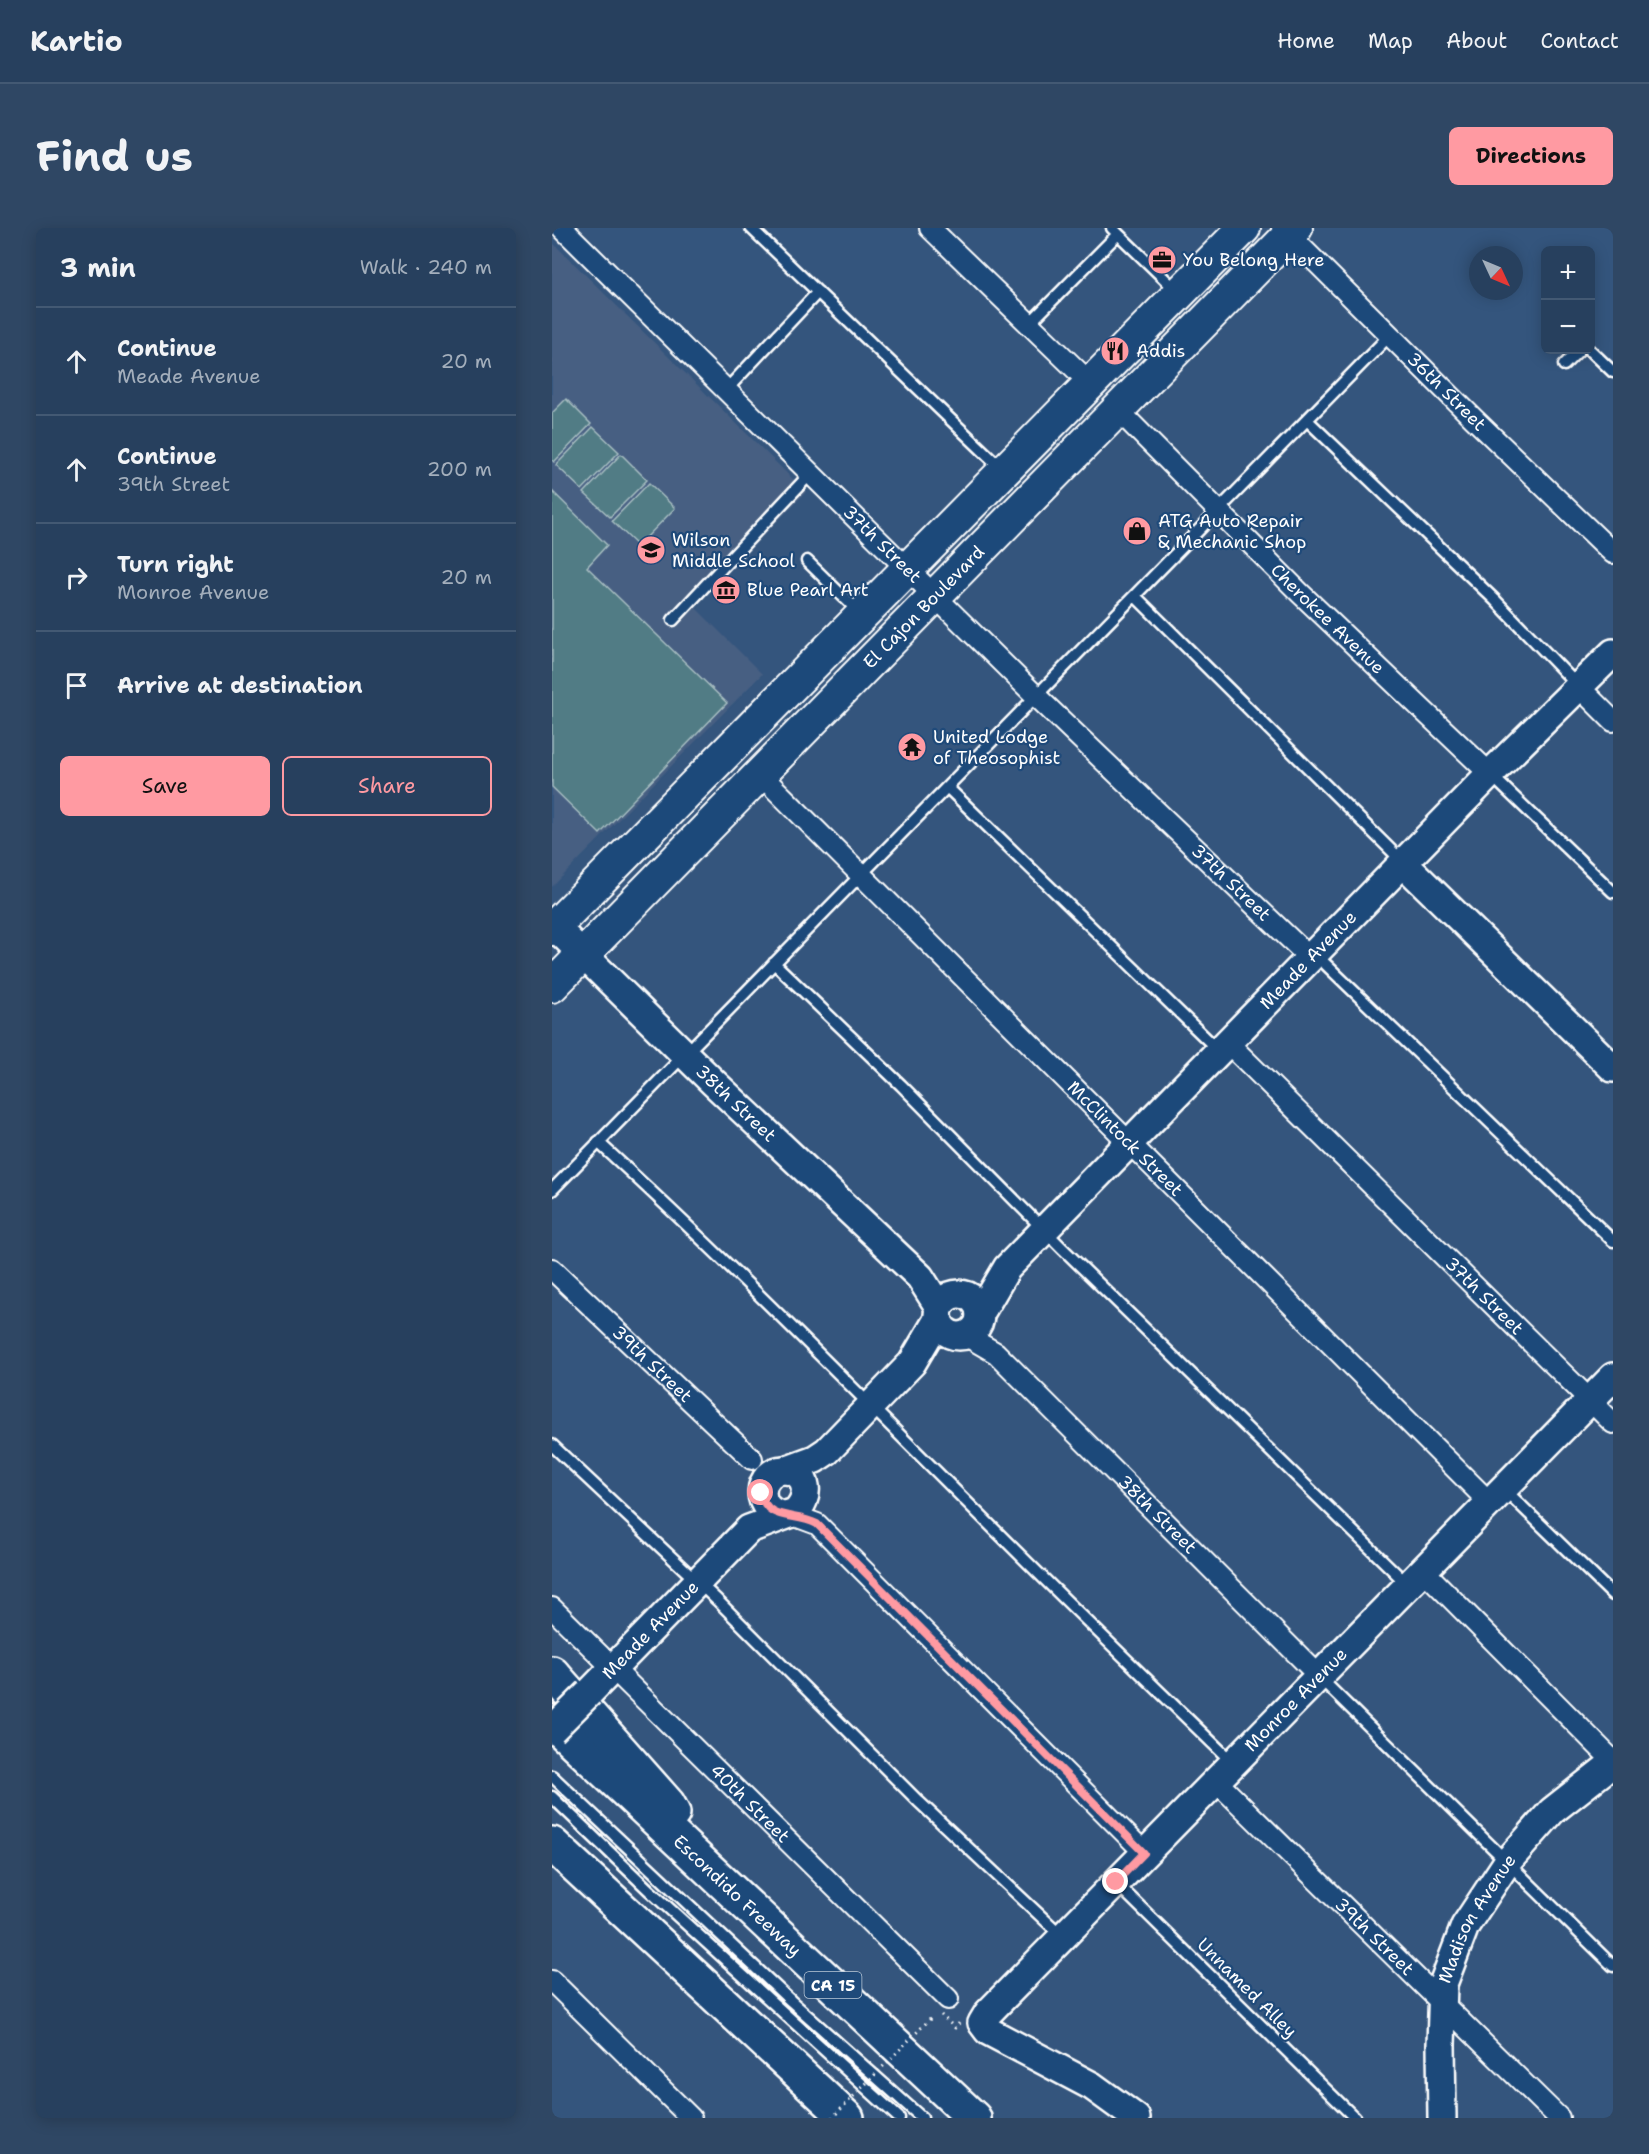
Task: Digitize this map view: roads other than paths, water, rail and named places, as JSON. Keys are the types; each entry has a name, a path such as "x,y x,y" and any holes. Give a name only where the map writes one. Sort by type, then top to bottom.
{"highway":[{"path":"552,1673 668,1804 692,1852"},
{"name":"Escondido Freeway","path":"552,1722 974,2118"},
{"path":"552,1844 847,2118"},
{"path":"552,1870 586,1876"}],"main road":[{"path":"553,928 1244,228"},
{"name":"El Cajon Boulevard","path":"552,986 1118,410 1289,230"}],"street":[{"name":"37th Street","path":"562,228 1036,696 1312,956"},
{"path":"930,228 1090,383"},
{"name":"36th Street","path":"1289,230 1390,335 1613,554"},
{"name":"Cherokee Avenue","path":"1118,410 1300,593 1490,774"},
{"name":"Meade Avenue","path":"749,1529 766,1479 778,1471 815,1458 827,1451 1403,862 1613,653"},
{"path":"1579,687 1613,721"},
{"name":"McClintock Street","path":"760,774 1130,1143 1497,1496"},
{"path":"1403,862 1613,1068"},
{"name":"38th Street","path":"553,928 583,954 959,1315 1319,1676"},
{"name":"37th Street","path":"1224,1047 1613,1423"},
{"name":"39th Street","path":"552,1269 752,1459 764,1465 785,1470"},
{"name":"Monroe Avenue","path":"1136,2118 1092,2086 998,2037 973,2021 988,2013 1613,1377"},
{"name":"Meade Avenue","path":"552,1730 749,1529 787,1515 801,1507 827,1451"},
{"path":"752,1459 758,1472 766,1507 780,1515 798,1517 817,1524"},
{"path":"785,1470 798,1475 806,1487 806,1494 817,1524 1144,1853"},
{"path":"1416,1578 1613,1762"},
{"name":"40th Street","path":"552,1608 948,1999"},
{"name":"Madison Avenue","path":"1442,2118 1443,1984 1465,1926 1508,1861 1552,1811 1613,1762"},
{"name":"39th Street","path":"1225,1772 1442,2004 1559,2118"},
{"path":"552,1982 691,2118"}],"lane":[{"path":"752,228 1004,470"},
{"path":"1029,324 1115,231 1179,293"},
{"path":"727,389 818,292"},
{"path":"552,1190 1390,335"},
{"path":"1564,365 1575,354"},
{"path":"1594,354 1613,372"},
{"path":"1307,420 1495,600 1579,687"},
{"path":"674,620 812,473"},
{"path":"807,561 861,615"},
{"path":"1135,596 1403,862"},
{"path":"1490,774 1613,892"},
{"path":"947,787 1224,1047"},
{"path":"1312,956 1613,1241"},
{"path":"774,963 901,1085 1044,1229 1416,1578"},
{"path":"598,1142 675,1212 871,1405 1225,1772"},
{"path":"552,1445 717,1600 918,1801 1063,1937"},
{"path":"1497,1496 1613,1595"},
{"path":"1319,1676 1613,1966"},
{"path":"552,1776 791,2001 922,2118"},
{"path":"552,1797 650,1891 899,2118"},
{"name":"Unnamed Alley","path":"1116,1882 1355,2118"}],"place":[{"name":"You Belong Here","path":"1162,260"},
{"name":"Addis","path":"1115,351"},
{"name":"ATG Auto Repair & Mechanic Shop","path":"1137,531"},
{"name":"Wilson Middle School","path":"651,550"},
{"name":"Blue Pearl Art","path":"726,590"},
{"name":"United Lodge of Theosophist","path":"912,747"}]}
